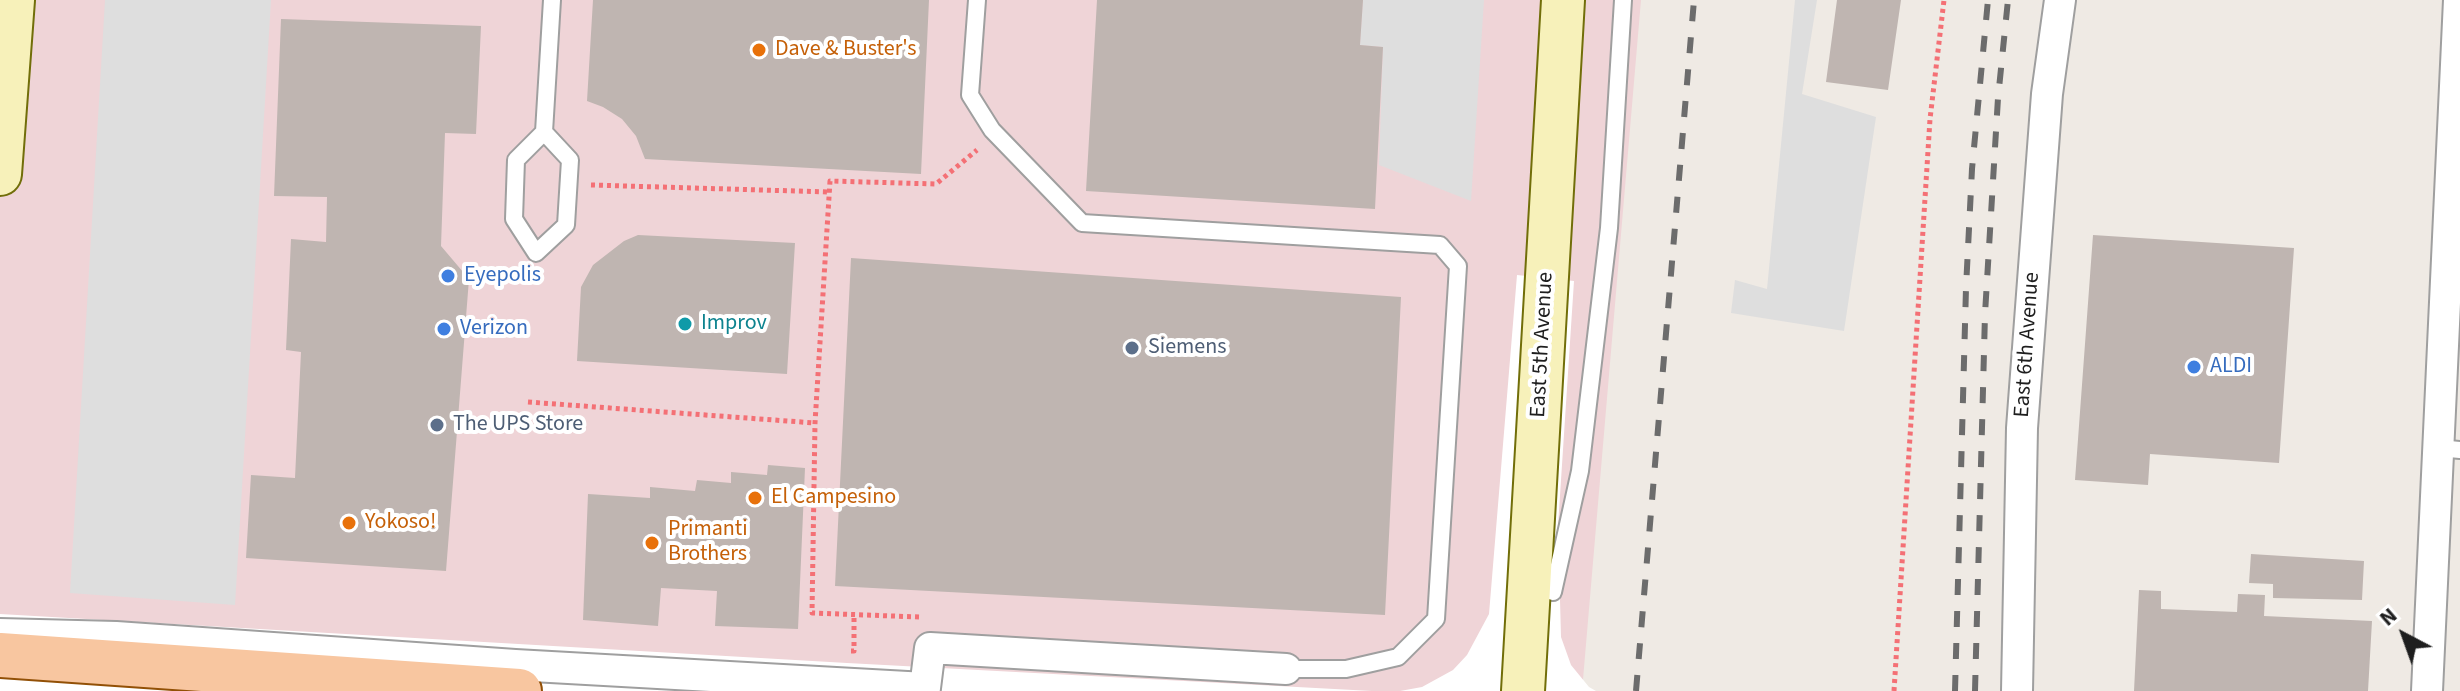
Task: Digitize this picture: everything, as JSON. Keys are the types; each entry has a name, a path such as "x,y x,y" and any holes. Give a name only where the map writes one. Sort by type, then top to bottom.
{"main road":[{"path":"0,655 519,691"}],"street":[{"path":"0,174 13,0"},
{"name":"East 5th Avenue","path":"1523,691 1563,0"},
{"name":"East 6th Avenue","path":"2017,691 2022,428 2047,94 2060,0"},
{"path":"2427,691 2449,449 2459,0"},
{"path":"0,634 116,637 925,690 930,648 1286,669"}],"lane":[{"path":"544,132 570,160 566,225 536,253 514,219 516,160 544,132 552,0"},
{"path":"977,0 970,95 992,130 1082,223 1440,245 1458,266 1436,619 1398,657 1346,669 1286,669"},
{"path":"1553,592 1580,471 1609,228 1623,0"}],"path":[{"path":"1894,691 1930,119 1944,0"},
{"path":"921,617 812,613 815,423 830,181 936,184 981,147"},
{"path":"610,183 830,192"},
{"path":"528,402 815,423"}],"shaded area":[{"path":"0,0 1641,0 1582,691 0,691"},
{"path":"105,0 271,0 235,605 70,593"},
{"path":"1363,0 1484,0 1471,201 1379,165 1383,47 1360,45"},
{"path":"1795,0 1817,0 1802,94 1876,117 1844,331 1731,313 1735,280 1767,289"}],"pier":[{"path":"1517,275 1574,281 1558,526 1561,637 1571,665 1596,691 1400,691 1422,687 1453,670 1467,655 1489,614"},
{"path":"0,614 847,663 1372,691 0,691"}],"building":[{"name":"Dave & Buster's","path":"593,0 929,0 921,174 645,159 636,136 622,119 587,101"},
{"path":"1097,0 1363,0 1360,45 1383,47 1375,209 1086,191"},
{"path":"1837,0 1901,0 1888,90 1826,82"},
{"path":"281,19 481,26 476,134 445,133 441,246 469,279 446,571 246,558 251,475 295,478 301,352 286,350 291,239 326,242 327,197 274,196"},
{"name":"Improv","path":"638,235 795,243 787,374 577,361 581,287 593,265 624,241"},
{"path":"2093,235 2294,248 2279,463 2150,454 2148,485 2075,480"},
{"path":"851,258 1401,297 1385,615 835,586"},
{"path":"768,465 805,468 798,629 715,626 717,591 661,588 658,626 583,620 588,494 650,498 650,487 695,491 697,480 731,483 731,472 767,475"},
{"path":"2251,554 2364,561 2362,600 2273,598 2273,584 2249,583"},
{"path":"2139,590 2161,591 2161,609 2237,612 2238,594 2265,595 2264,616 2372,621 2368,691 2134,691"}],"railway":[{"path":"1636,691 1694,0"},
{"path":"1955,691 1966,288 1972,169 1988,0"},
{"path":"1975,691 1985,314 1998,98 2008,0"}],"place":[{"name":"Dave & Buster's","path":"759,50"},
{"name":"Eyepolis","path":"448,276"},
{"name":"Improv","path":"685,324"},
{"name":"Verizon","path":"444,329"},
{"name":"Siemens","path":"1132,348"},
{"name":"ALDI","path":"2194,367"},
{"name":"The UPS Store","path":"437,425"},
{"name":"El Campesino","path":"755,498"},
{"name":"Yokoso!","path":"349,523"},
{"name":"Primanti Brothers","path":"652,543"}]}
